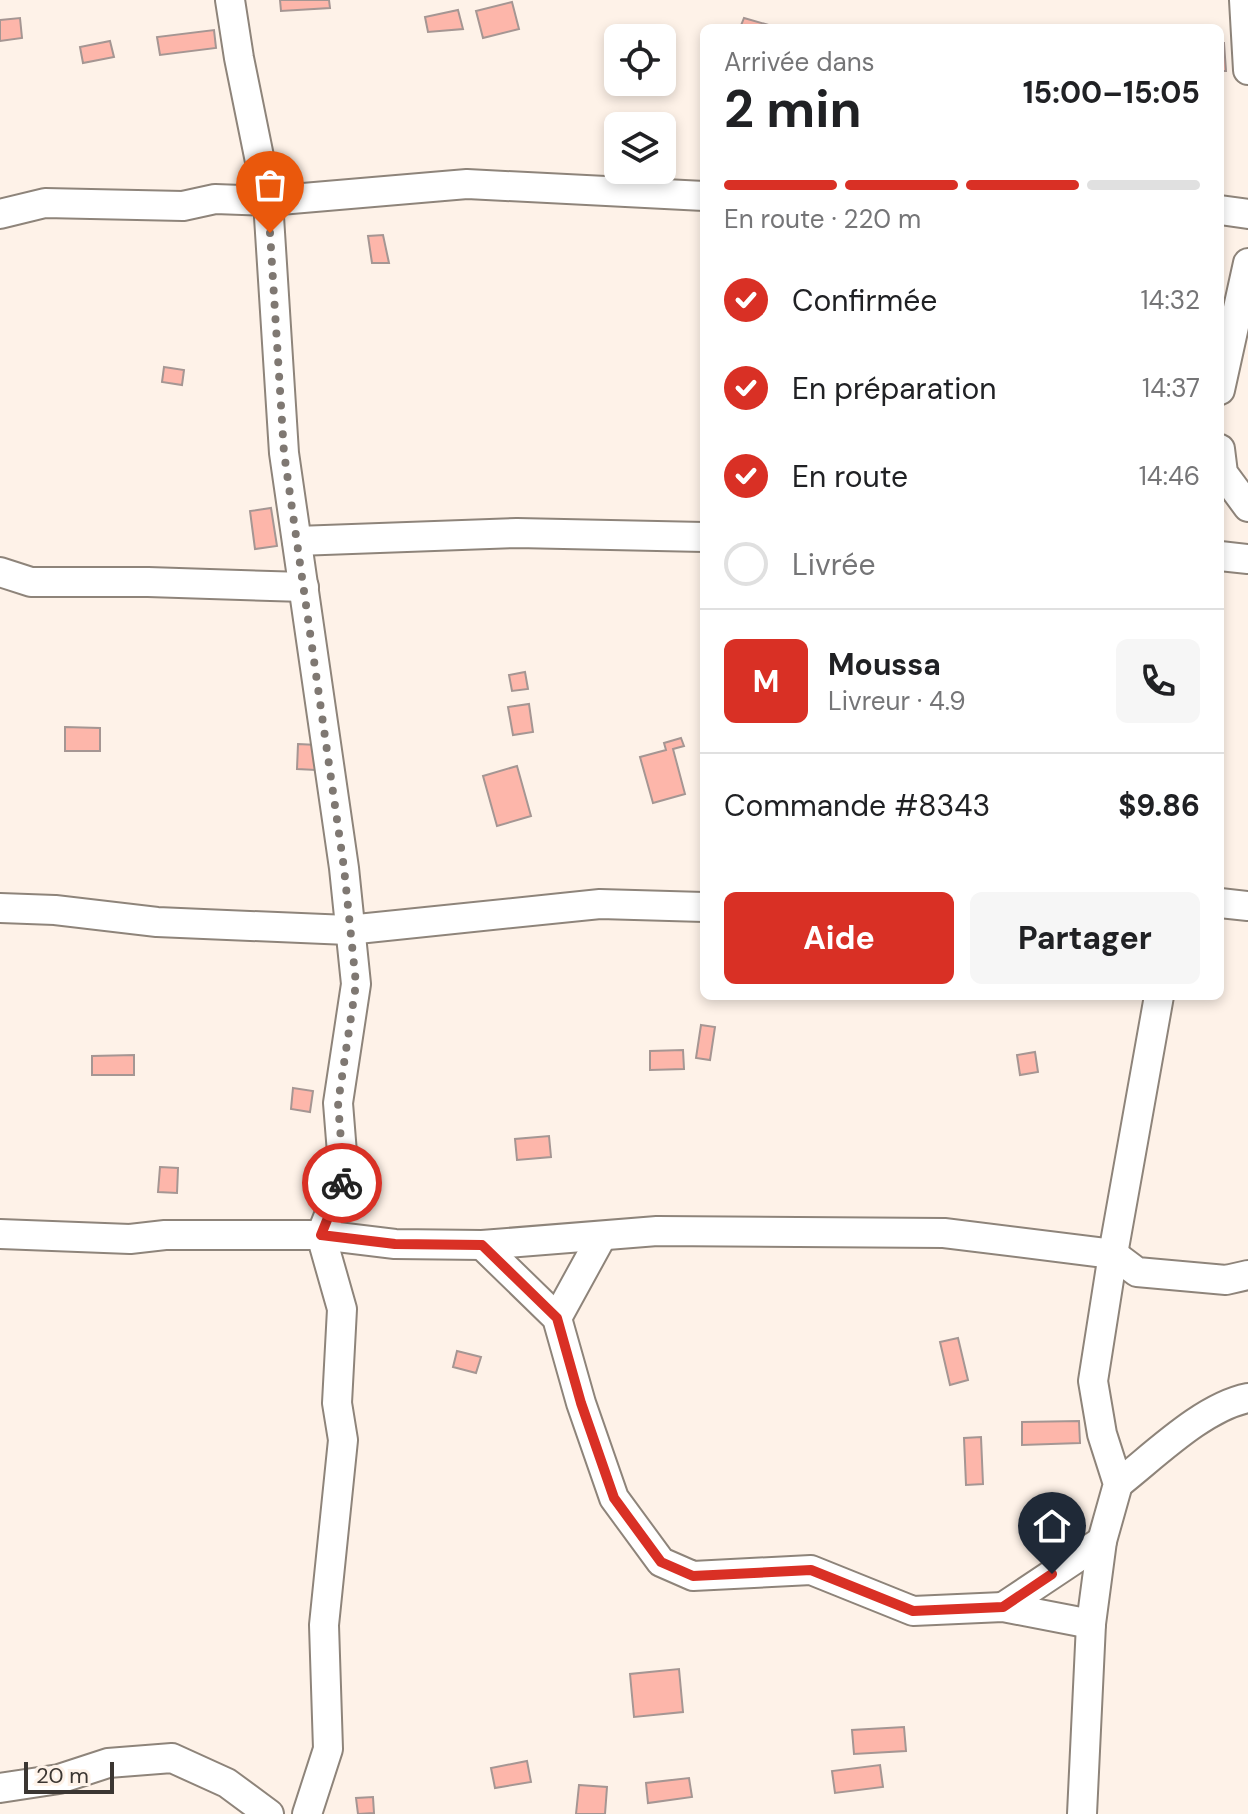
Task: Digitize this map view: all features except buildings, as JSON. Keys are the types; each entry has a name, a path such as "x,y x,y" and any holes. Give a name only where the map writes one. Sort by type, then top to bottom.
{"street":[{"path":"230,0 268,201 284,453 344,868 348,930 356,984 338,1103 344,1178 321,1235 342,1309 337,1403 343,1440 324,1625 328,1749 307,1814"},
{"path":"1244,0 1248,70"},
{"path":"0,214 45,203 183,206 215,199 268,201 467,184 700,196"},
{"path":"1224,211 1248,214"},
{"path":"1224,372 1248,263"},
{"path":"1224,474 1248,507"},
{"path":"297,541 517,533 700,537"},
{"path":"1224,556 1248,559"},
{"path":"0,572 31,582 304,587"},
{"path":"1224,903 1248,906"},
{"path":"0,908 55,910 157,922 348,930 600,904 700,907"},
{"path":"1082,1814 1091,1624 1102,1541 1118,1484 1102,1434 1093,1381 1158,1000"},
{"path":"0,1234 130,1239 165,1235 321,1235 395,1244 482,1245 657,1231 944,1233 1113,1254 1137,1272 1226,1280 1248,1275"},
{"path":"557,1318 602,1236"},
{"path":"482,1245 557,1318 581,1403 614,1498 661,1562 693,1576 811,1570 913,1611 1003,1607 1091,1624"},
{"path":"1118,1484 1203,1419 1229,1402 1248,1398"},
{"path":"1003,1607 1102,1541"},
{"path":"0,1788 59,1779 108,1763 172,1758 227,1783 269,1814"}],"way so far":[{"path":"270,233 284,453 344,868 348,930 356,984 338,1103 342,1183"}],"route":[{"path":"342,1183 321,1235 395,1244 482,1245 557,1318 581,1403 614,1498 661,1562 693,1576 811,1570 913,1611 1003,1607 1052,1574"}]}
